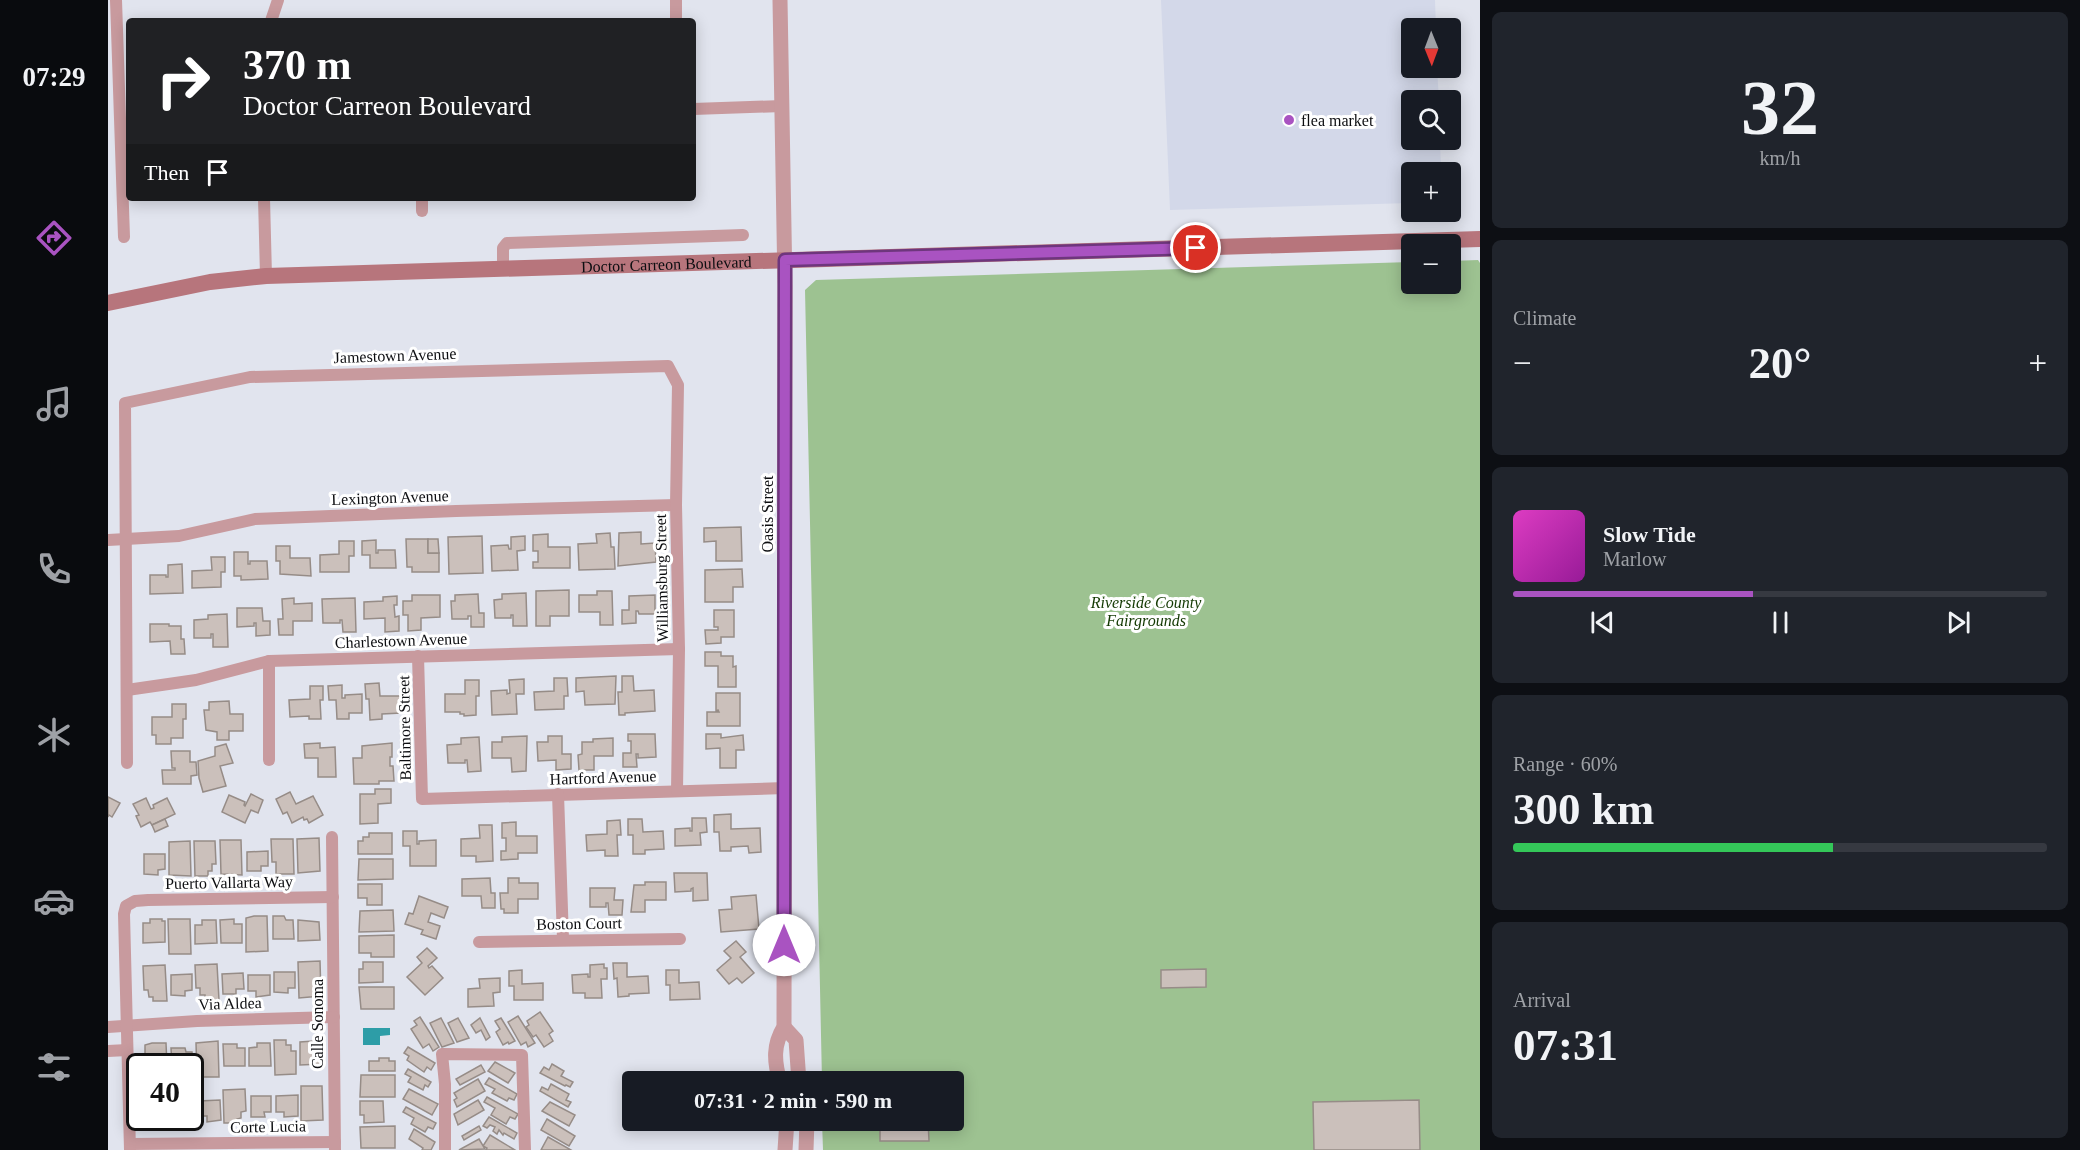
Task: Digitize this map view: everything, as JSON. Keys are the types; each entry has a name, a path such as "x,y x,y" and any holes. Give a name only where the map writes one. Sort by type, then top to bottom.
{"main road":[{"name":"Doctor Carreon Boulevard","path":"108,303 210,282 266,276 1480,239"}],"street":[{"path":"116,0 112,49 124,237"},
{"path":"272,18 278,0"},
{"path":"676,0 676,18"},
{"name":"Oasis Street","path":"777,1071 776,1039 784,1027 785,788 785,260 780,0"},
{"path":"696,109 782,106"},
{"path":"264,201 266,276"},
{"path":"503,267 503,248 507,243 743,235"},
{"name":"Jamestown Avenue","path":"126,540 125,403 250,377 668,366"},
{"name":"Williamsburg Street","path":"668,366 678,385 677,791"},
{"name":"Lexington Avenue","path":"108,540 178,536 255,519 676,505"},
{"path":"126,540 127,763"},
{"name":"Charlestown Avenue","path":"127,690 196,680 269,661 679,648"},
{"name":"Baltimore Street","path":"418,656 422,799"},
{"path":"269,661 269,760"},
{"name":"Hartford Avenue","path":"422,799 785,788"},
{"path":"558,794 562,939"},
{"name":"Calle Sonoma","path":"332,837 335,1146"},
{"name":"Puerto Vallarta Way","path":"127,1026 124,914 126,906 135,901 148,900 333,897"},
{"name":"Boston Court","path":"478,942 680,939"},
{"name":"Via Aldea","path":"108,1027 197,1021 334,1017"},
{"path":"127,1026 130,1147"},
{"name":"Oasis Street","path":"784,1027 796,1040 798,1071"},
{"path":"108,1051 127,1050"},
{"path":"445,1150 445,1084 442,1053 522,1055 525,1150"},
{"path":"785,1150 786,1131"},
{"path":"806,1150 807,1131"},
{"name":"Corte Lucia","path":"130,1147 335,1146"}],"shaded area":[{"name":"flea market","path":"1161,0 1435,0 1436,18 1401,18 1401,78 1438,78 1438,90 1401,90 1401,150 1440,150 1441,162 1401,162 1401,203 1170,210"}],"green space":[{"name":"Riverside County Fairgrounds","path":"1478,260 1480,263 1480,1150 823,1150 822,1131 964,1131 964,1071 822,1071 805,290 816,280 1401,262 1401,294 1461,294 1461,261"}],"water":[{"path":"363,1028 390,1028 390,1035 380,1036 380,1045 363,1045"}],"building":[{"path":"741,527 742,561 716,561 716,541 704,542 704,528"},
{"path":"641,532 641,544 655,543 656,562 618,566 619,533"},
{"path":"610,533 611,547 614,547 615,569 579,570 578,544 597,543 596,534"},
{"path":"548,534 548,547 570,547 570,568 533,568 533,562 538,562 538,551 533,551 533,535"},
{"path":"482,536 483,573 449,574 448,537"},
{"path":"525,536 525,550 517,551 518,570 492,571 491,546 508,545 511,549 511,537"},
{"path":"406,539 428,539 428,553 439,553 439,572 412,572 412,567 407,567"},
{"path":"428,539 438,539 439,553 428,553"},
{"path":"376,540 376,553 378,550 395,550 396,568 370,568 370,555 362,555 362,541"},
{"path":"339,541 354,541 354,556 349,556 349,572 320,572 320,555 339,554"},
{"path":"276,546 290,546 290,558 310,558 311,576 280,574 280,561 276,561"},
{"path":"234,552 248,552 248,564 250,561 267,561 268,579 241,580 241,576 234,576"},
{"path":"211,557 225,557 225,572 221,572 221,587 192,588 192,571 212,570"},
{"path":"182,564 183,593 150,594 150,575 168,577 168,565"},
{"path":"742,569 743,587 733,587 733,602 705,602 705,570"},
{"path":"569,590 569,616 550,616 550,626 536,626 536,591"},
{"path":"597,591 612,591 613,625 600,625 600,612 579,612 579,595 597,595"},
{"path":"526,593 527,626 513,626 513,615 511,618 495,618 494,600 502,599 502,594"},
{"path":"478,594 479,613 484,613 484,627 471,627 471,616 468,616 468,619 452,619 451,601 455,601 455,595"},
{"path":"412,595 440,595 440,617 421,618 421,630 408,631 408,615 403,615 403,601 412,601"},
{"path":"655,595 655,614 639,614 636,611 636,623 622,624 622,610 629,610 629,596"},
{"path":"397,596 397,605 394,605 395,617 399,616 399,631 385,632 385,618 364,619 364,602 383,601 383,597"},
{"path":"294,598 294,604 312,603 312,621 293,621 293,635 279,635 278,619 283,619 282,599"},
{"path":"355,598 356,632 343,632 342,620 340,623 323,623 322,599"},
{"path":"237,608 262,608 263,621 270,621 270,635 256,636 256,623 254,626 237,627"},
{"path":"714,610 734,610 734,637 721,637 721,643 706,644 705,630 718,630 718,627 714,627"},
{"path":"227,614 228,647 213,647 213,634 211,638 194,638 194,620 208,619 208,615"},
{"path":"150,624 181,626 181,639 184,639 185,654 171,654 170,641 150,642"},
{"path":"705,652 721,652 721,656 733,656 733,667 736,666 736,687 718,687 718,666 705,666"},
{"path":"616,676 615,704 585,705 584,691 576,692 576,678"},
{"path":"622,676 633,676 634,691 654,690 655,711 619,715 618,692 622,692"},
{"path":"554,678 567,678 568,696 564,696 564,709 535,710 534,692 554,691"},
{"path":"524,679 524,694 516,694 517,714 492,715 491,691 507,690 507,694 510,693 509,680"},
{"path":"465,680 479,680 476,715 464,716 460,712 445,712 445,694 465,694"},
{"path":"379,683 380,696 401,696 401,713 382,714 382,719 370,720 369,699 366,699 365,684"},
{"path":"342,685 342,698 345,698 345,695 362,694 362,713 349,713 349,719 337,719 336,700 329,700 328,686"},
{"path":"310,686 323,686 323,700 320,700 321,719 309,719 309,716 290,717 289,700 310,699"},
{"path":"716,693 740,693 740,726 707,726 707,712 719,712 716,711"},
{"path":"229,701 230,714 243,714 243,731 229,731 229,740 217,740 217,732 206,730 204,710 209,710 209,702"},
{"path":"172,704 186,704 183,738 171,738 171,744 156,744 156,735 152,735 152,717 172,717"},
{"path":"628,734 655,734 656,757 638,758 636,754 637,767 623,767 623,753 631,753 631,741 628,741"},
{"path":"706,734 721,734 721,738 743,735 744,750 736,750 736,768 720,768 720,748 706,749"},
{"path":"527,736 526,771 512,772 511,758 492,758 492,742 502,742 502,737"},
{"path":"548,736 562,736 562,754 571,754 571,769 556,770 556,760 538,761 537,742 548,742"},
{"path":"479,737 481,771 468,772 467,760 465,763 448,763 447,745 461,744 461,738"},
{"path":"613,738 613,756 594,756 594,770 579,770 578,755 582,754 582,742"},
{"path":"320,743 320,748 335,747 336,777 318,777 318,758 305,758 304,744"},
{"path":"392,743 390,766 393,766 394,781 379,781 379,784 354,784 353,758 362,758 362,746"},
{"path":"226,744 233,763 220,766 226,786 203,792 198,761 215,756 215,747"},
{"path":"171,751 190,751 190,762 196,762 197,775 191,776 191,784 163,784 162,770 175,770 172,768"},
{"path":"375,789 391,789 391,803 378,804 378,823 360,824 360,794 375,794"},
{"path":"290,792 296,804 313,796 323,815 309,823 303,817 292,823 287,812 283,814 276,799"},
{"path":"251,794 263,800 258,813 251,810 245,823 222,812 229,795 245,802 245,806"},
{"path":"108,797 120,803 112,817 109,815 108,817"},
{"path":"146,798 151,809 154,808 153,805 167,798 175,814 152,825 150,822 141,827 136,816 139,815 133,804"},
{"path":"731,814 731,829 760,828 761,852 749,853 748,846 731,847 731,851 720,851 719,832 714,832 714,815"},
{"path":"692,818 706,818 707,832 700,833 701,845 675,846 675,829 690,828 692,831"},
{"path":"165,819 168,826 155,832 152,825"},
{"path":"628,819 642,819 643,832 663,831 664,849 645,850 645,854 633,854 633,835 628,835"},
{"path":"620,820 621,835 617,835 618,856 605,856 605,850 587,851 586,835 607,834 607,821"},
{"path":"516,822 516,836 537,836 537,853 518,853 518,859 501,860 501,851 506,851 506,838 502,838 502,823"},
{"path":"479,825 492,825 493,861 476,862 476,856 461,856 461,839 480,838"},
{"path":"403,831 417,831 417,844 419,841 436,840 436,866 410,866 410,846 403,846"},
{"path":"369,833 392,833 392,854 358,854 358,841 363,841 363,837 369,837"},
{"path":"319,838 320,871 298,873 297,839"},
{"path":"271,839 293,839 294,874 276,874 276,862 272,862"},
{"path":"220,840 241,840 242,875 221,874"},
{"path":"190,841 191,876 169,875 169,842"},
{"path":"194,841 215,841 216,864 212,864 212,871 208,871 208,876 195,876"},
{"path":"268,851 268,866 261,866 261,871 247,871 247,852"},
{"path":"144,854 165,854 165,869 158,870 158,875 144,874"},
{"path":"359,859 393,859 393,879 358,880"},
{"path":"674,873 707,873 708,900 693,901 693,888 691,891 675,892"},
{"path":"490,878 491,893 495,893 495,908 482,908 481,896 462,896 462,879"},
{"path":"508,878 519,878 519,883 538,883 538,899 518,899 518,913 504,913 504,909 501,909 500,893 508,893"},
{"path":"645,882 666,882 666,900 645,900 645,912 631,912 634,885 645,885"},
{"path":"358,884 382,884 382,905 367,905 367,898 358,898"},
{"path":"590,888 615,888 614,900 623,900 622,915 609,915 608,903 606,907 590,907"},
{"path":"756,895 759,929 721,932 719,910 732,909 731,897"},
{"path":"419,896 448,907 444,918 431,913 428,922 440,926 436,939 421,934 423,930 405,924 409,913 413,914"},
{"path":"393,910 394,931 359,932 360,911"},
{"path":"267,916 268,951 246,952 246,918"},
{"path":"273,916 284,916 286,920 293,920 294,939 273,939"},
{"path":"150,919 165,921 165,942 143,943 143,923 150,923"},
{"path":"168,919 190,919 191,954 169,954"},
{"path":"234,919 234,924 242,924 242,943 221,943 220,920"},
{"path":"202,920 216,920 217,943 195,944 195,925 202,925"},
{"path":"298,920 319,922 320,940 298,941"},
{"path":"394,935 394,957 371,957 371,953 359,953 359,936"},
{"path":"736,941 746,952 740,957 754,973 742,983 737,978 729,984 717,970 731,958 724,951"},
{"path":"427,948 437,958 428,966 429,968 432,966 443,978 425,995 407,977 422,963 417,957"},
{"path":"320,961 321,996 299,998 298,962"},
{"path":"363,962 383,962 383,982 359,983 359,969 363,969"},
{"path":"613,963 627,963 627,977 648,976 649,993 618,997"},
{"path":"217,964 219,1000 205,1000 205,995 200,995 200,988 196,988 195,965"},
{"path":"604,964 604,968 607,968 607,979 601,979 602,998 585,998 585,993 573,993 572,975 588,974 590,977 590,965"},
{"path":"165,965 167,1001 153,1001 153,997 149,997 148,990 144,990 143,966"},
{"path":"1206,969 1206,987 1161,988 1161,970"},
{"path":"522,970 522,984 543,983 543,1000 514,1000 514,986 509,986 509,971"},
{"path":"666,970 679,970 679,983 699,982 700,999 670,1000 670,985 666,985"},
{"path":"274,972 295,972 295,988 288,988 288,993 274,992"},
{"path":"243,973 244,989 236,989 236,994 223,994 222,974"},
{"path":"192,974 192,990 185,991 185,996 171,995 171,975"},
{"path":"248,975 270,975 270,995 256,997 256,991 248,991"},
{"path":"500,978 500,992 493,993 494,1006 468,1007 468,989 480,988 479,979"},
{"path":"359,987 394,987 394,1009 361,1009"},
{"path":"540,1012 553,1031 549,1034 553,1041 544,1047 536,1035 533,1037 526,1027 529,1025 527,1021"},
{"path":"518,1016 535,1043 528,1047 526,1042 521,1045 508,1022"},
{"path":"420,1017 439,1047 433,1051 429,1044 423,1048 411,1029 417,1025 414,1021"},
{"path":"441,1018 454,1043 442,1047 430,1023"},
{"path":"458,1018 469,1038 457,1042 448,1023"},
{"path":"480,1018 490,1037 486,1040 481,1030 476,1033 471,1025"},
{"path":"501,1018 515,1041 509,1044 508,1042 503,1045 496,1032 500,1029 495,1021"},
{"path":"274,1040 286,1040 286,1045 291,1045 291,1051 296,1051 296,1074 275,1075"},
{"path":"218,1041 219,1077 204,1077 204,1053 196,1053 196,1043"},
{"path":"313,1041 313,1046 321,1046 322,1064 300,1065 300,1042"},
{"path":"166,1043 166,1053 145,1053 145,1045"},
{"path":"257,1043 270,1043 271,1066 249,1066 249,1048 257,1047"},
{"path":"223,1044 237,1044 237,1048 245,1048 245,1066 224,1066"},
{"path":"408,1047 435,1063 431,1070 427,1067 424,1072 407,1060 409,1056 404,1053"},
{"path":"171,1048 185,1048 186,1052 192,1053 171,1053"},
{"path":"379,1058 389,1058 389,1061 395,1061 395,1071 369,1071 369,1061 379,1061"},
{"path":"495,1062 515,1073 508,1083 488,1071"},
{"path":"552,1064 564,1071 561,1076 573,1082 570,1087 540,1073 544,1067 549,1070"},
{"path":"481,1065 485,1072 460,1085 456,1079"},
{"path":"408,1069 431,1082 428,1087 425,1085 423,1090 408,1082 411,1077 405,1074"},
{"path":"361,1075 395,1075 395,1097 360,1097"},
{"path":"489,1078 517,1094 514,1100 509,1098 507,1101 492,1093 495,1089 485,1084"},
{"path":"478,1079 485,1091 457,1107 454,1100 457,1098 454,1093"},
{"path":"551,1084 569,1094 566,1100 571,1102 568,1107 540,1091 542,1087 548,1090"},
{"path":"301,1086 322,1086 323,1120 301,1121"},
{"path":"245,1089 246,1111 241,1112 241,1118 237,1119 237,1123 224,1123 223,1090"},
{"path":"409,1089 438,1104 432,1115 403,1099"},
{"path":"298,1095 298,1116 284,1117 284,1112 276,1112 276,1096"},
{"path":"251,1096 271,1096 271,1112 264,1112 265,1117 251,1117"},
{"path":"487,1097 518,1114 515,1119 510,1117 506,1124 491,1115 495,1108 484,1102"},
{"path":"220,1100 221,1120 207,1122 207,1116 204,1116 204,1101"},
{"path":"478,1100 484,1110 458,1125 454,1114"},
{"path":"1419,1100 1420,1150 1314,1150 1313,1102"},
{"path":"360,1101 383,1101 384,1122 364,1123 364,1115 360,1115"},
{"path":"550,1102 575,1115 569,1126 542,1111"},
{"path":"406,1107 436,1123 433,1129 428,1127 425,1132 411,1124 414,1118 403,1112"},
{"path":"489,1117 517,1133 514,1139 504,1133 503,1135 499,1130 497,1134 493,1131 495,1127 483,1126"},
{"path":"547,1119 575,1136 569,1146 541,1130"},
{"path":"395,1126 395,1148 361,1148 360,1127"},
{"path":"479,1126 481,1130 464,1140 462,1136"},
{"path":"414,1129 435,1142 431,1150 422,1150 423,1148 409,1139"},
{"path":"880,1131 929,1131 929,1141 880,1141"},
{"path":"490,1135 515,1150 486,1150 487,1148 483,1146"},
{"path":"548,1137 571,1150 541,1150"},
{"path":"479,1139 485,1149 459,1150"}],"place":[{"name":"flea market","path":"1289,120"}],"route":[{"path":"784,945 785,260 1196,248"}]}
